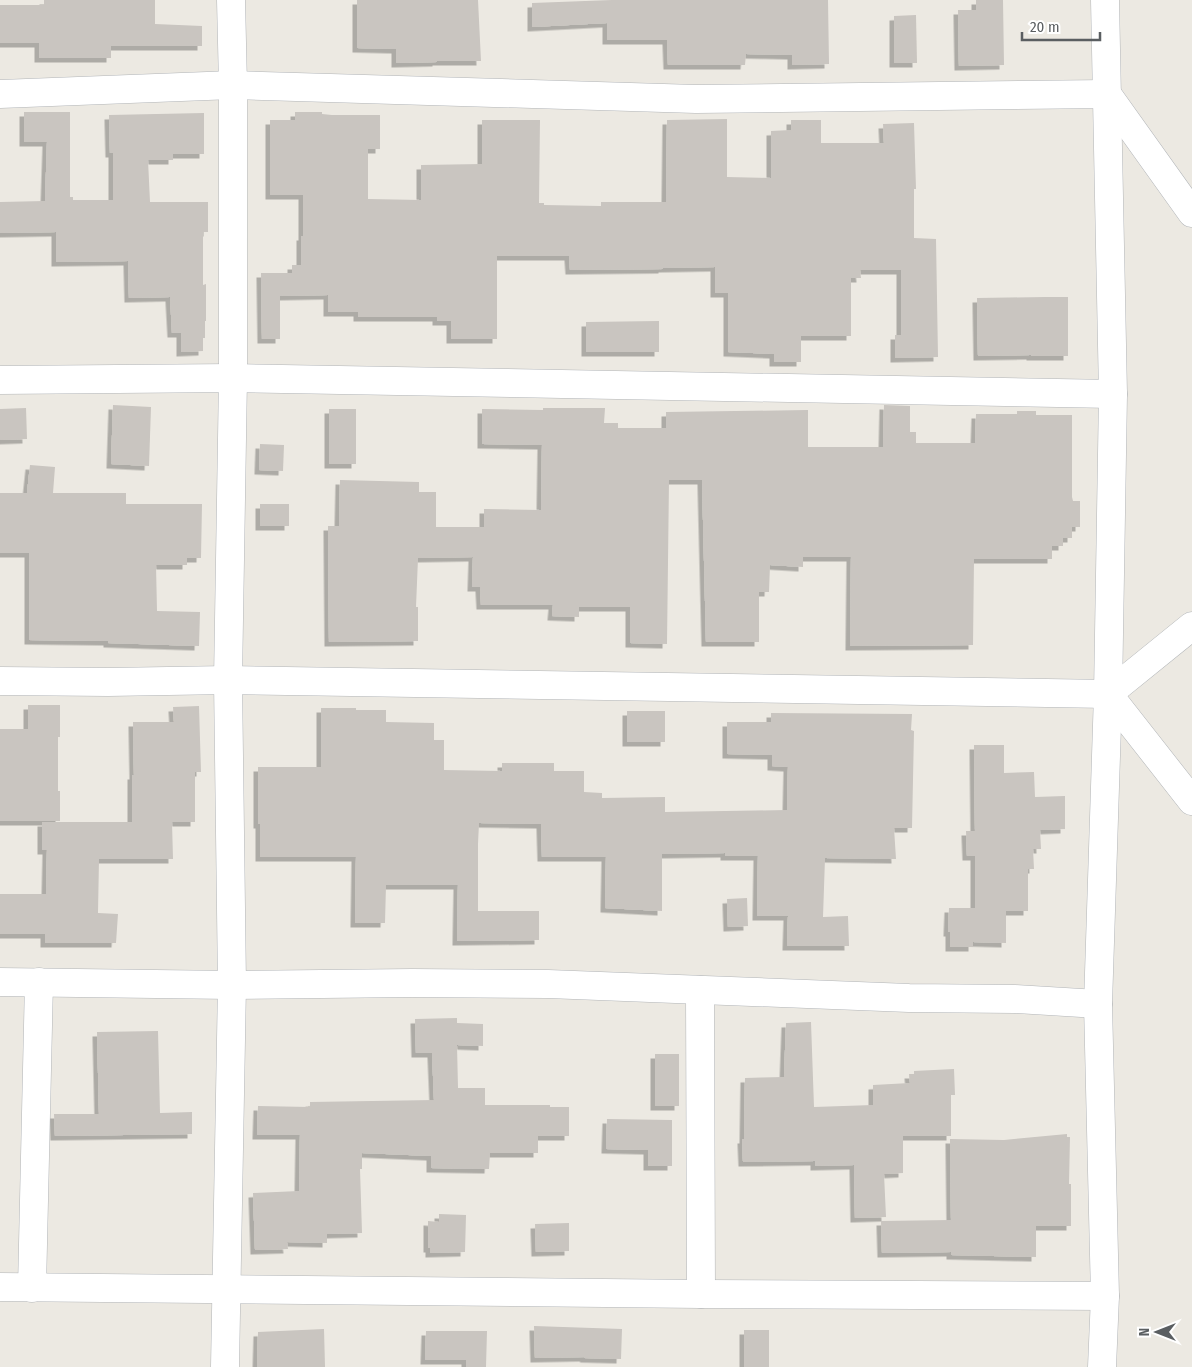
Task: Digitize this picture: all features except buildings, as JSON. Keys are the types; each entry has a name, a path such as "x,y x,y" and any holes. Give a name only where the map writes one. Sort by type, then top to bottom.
{"street":[{"path":"225,1367 232,985 228,680 233,378 233,85 231,0"},
{"path":"1102,1367 1105,1296 1098,1004 1108,694 1113,394 1105,0"},
{"path":"0,94 233,85 696,99 1107,94"},
{"path":"1107,94 1192,213"},
{"path":"0,380 233,378 1113,394"},
{"path":"0,681 228,680 1108,694 1192,626"},
{"path":"1108,694 1192,801"},
{"path":"0,982 232,985 538,984 900,998 1015,999 1098,1004"},
{"path":"32,1288 39,982"},
{"path":"700,990 701,1294"},
{"path":"0,1287 1105,1296"}]}
